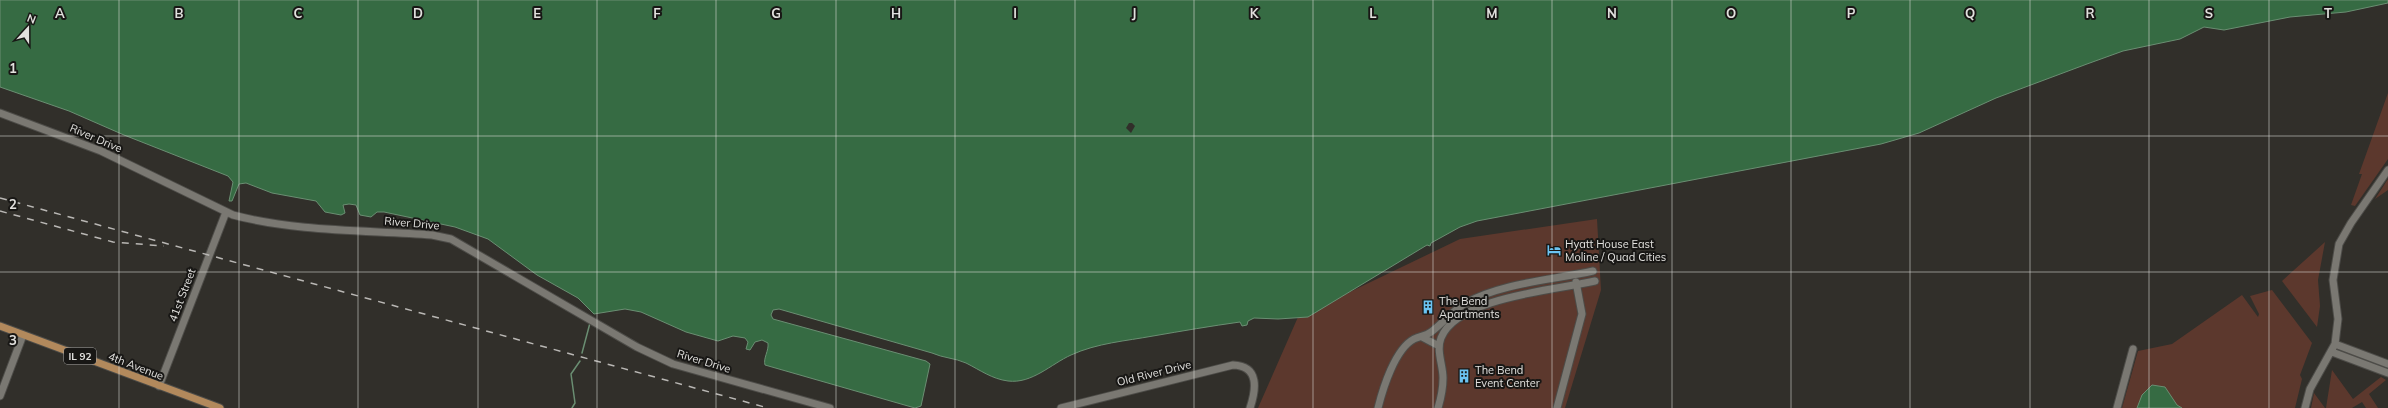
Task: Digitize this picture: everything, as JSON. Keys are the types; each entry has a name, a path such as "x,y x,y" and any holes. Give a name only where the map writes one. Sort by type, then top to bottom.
{"main road":[{"name":"4th Avenue","path":"0,326 220,408"}],"street":[{"name":"River Drive","path":"0,113 101,151 226,212 254,221 432,235 451,239 637,347 666,361 830,408"},
{"path":"2305,408 2307,396 2315,378 2332,352 2335,344 2338,319 2333,280 2337,252 2347,229 2388,170"},
{"name":"41st Street","path":"159,386 226,212"},
{"path":"1378,408 1392,368 1406,346 1414,339 1422,337 1435,329 1452,312 1483,294 1593,271"},
{"path":"1557,408 1581,318 1582,306 1575,275"},
{"path":"1438,408 1443,377 1439,346 1444,332 1451,325 1480,306 1496,300 1594,281"},
{"path":"0,396 23,335"},
{"path":"1422,337 1439,346"},
{"path":"2335,344 2388,364"},
{"path":"2117,408 2133,348"},
{"path":"2332,352 2388,373"},
{"name":"Old River Drive","path":"1061,408 1228,366 1242,367 1251,374 1255,380 1256,388 1250,408"}],"shaded area":[{"path":"0,0 2388,0 2388,3 2346,12 2290,17 2224,30 2204,27 2180,39 2123,51 2087,64 1996,98 1919,133 1881,144 1477,221 1460,227 1431,243 1430,246 1427,245 1308,317 1278,319 1254,318 1248,321 1247,325 1242,326 1240,322 1101,345 1071,355 1033,376 1017,381 1002,380 958,360 779,309 773,310 771,315 773,319 926,361 930,364 921,406 915,408 765,365 768,343 762,340 755,342 750,350 746,349 748,342 745,338 733,336 718,341 686,332 641,312 625,309 594,314 578,298 537,275 488,239 455,227 384,212 377,212 371,217 360,215 356,205 349,204 343,205 345,213 341,215 325,212 316,201 272,193 246,183 239,184 232,201 229,201 233,182 228,176 124,135 69,111 0,87"},
{"path":"2388,93 2388,159 2355,206 2351,205 2362,174 2359,174"},
{"path":"2388,179 2388,190 2375,199"},
{"path":"1597,219 1601,290 1565,408 1258,408 1298,317 1460,239"},
{"path":"2325,242 2318,280 2320,306 2317,327 2282,281"},
{"path":"2272,290 2312,343 2300,375 2302,379 2295,408 2122,408 2138,351 2172,344 2242,295 2258,317 2259,314 2250,296"},
{"path":"2332,370 2353,399 2381,377 2386,380 2369,394 2378,408 2366,408 2362,402 2352,408 2326,408"},
{"path":"2152,385 2165,387 2177,405 2182,408 2137,408 2142,395"},
{"path":"2314,393 2325,408 2311,408"}],"pier":[{"path":"1129,123 1132,123 1135,126 1131,133 1126,128"}],"waterway":[{"path":"582,353 590,323"},
{"path":"572,408 575,403 571,374 580,361"}],"railway":[{"path":"0,198 768,408"},
{"path":"0,211 113,242 164,246"}],"place":[{"name":"Hyatt House East Moline / Quad Cities","path":"1554,250"},
{"name":"The Bend Apartments","path":"1428,307"},
{"name":"The Bend Event Center","path":"1464,376"}]}
